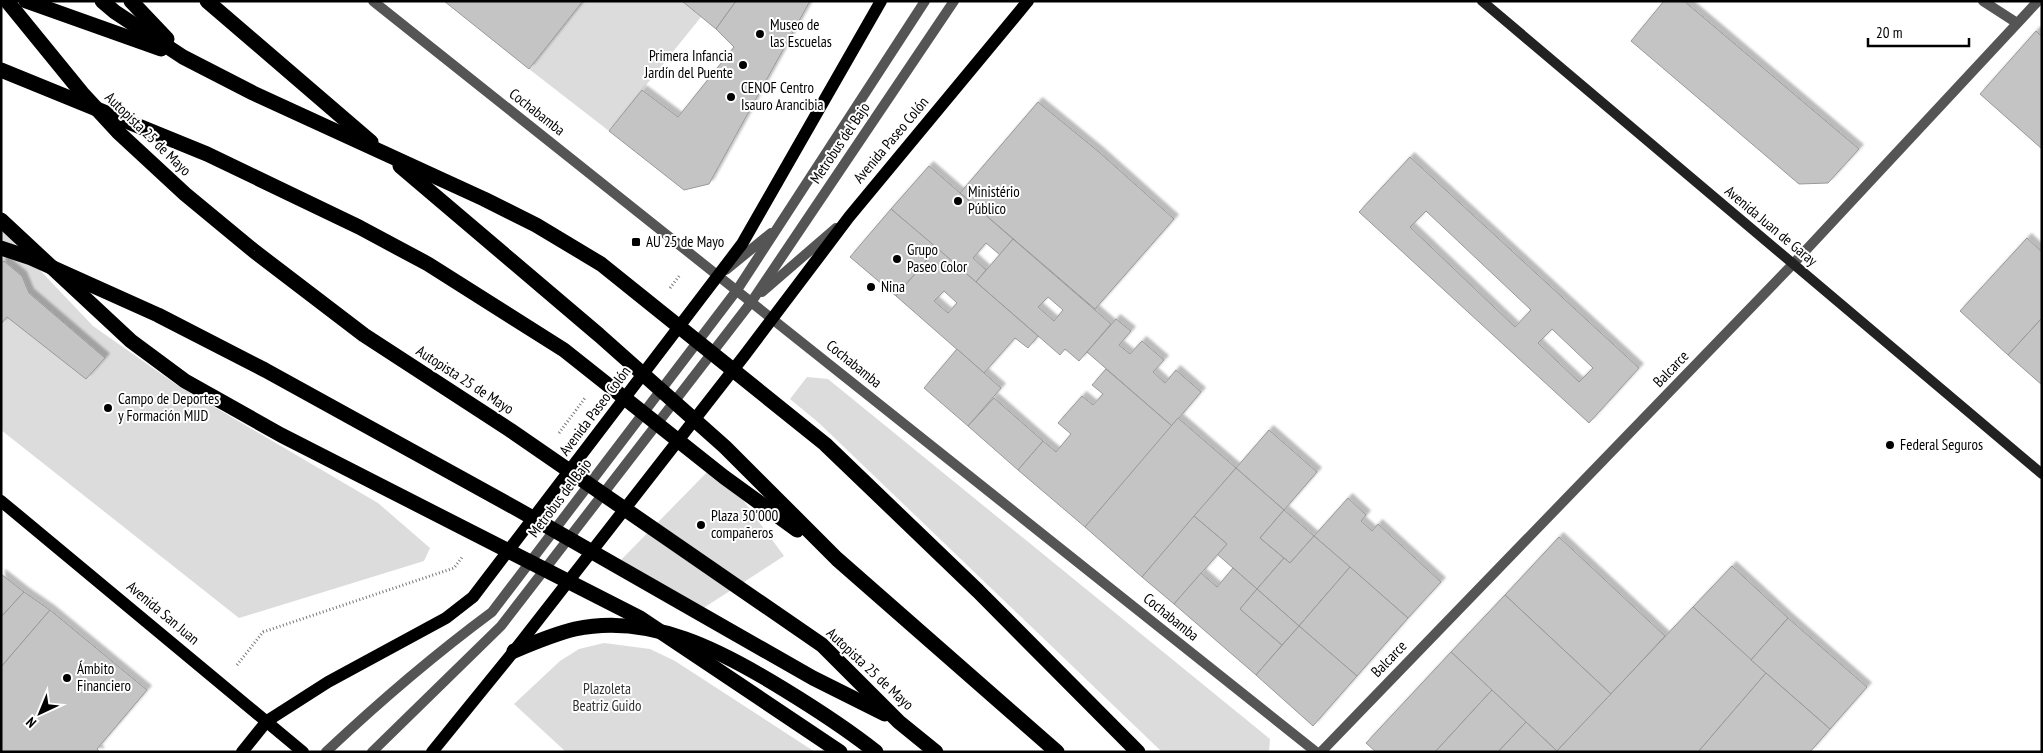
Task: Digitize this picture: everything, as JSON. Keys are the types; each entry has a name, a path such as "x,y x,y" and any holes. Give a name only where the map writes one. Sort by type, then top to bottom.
{"highway":[{"name":"Autopista 25 de Mayo","path":"7,1 82,93 118,132 185,194 254,251 364,335 510,430 822,645 899,722 936,752"},
{"path":"26,1 183,57"},
{"path":"102,1 115,12 183,57 253,93 484,199 536,225 601,264 825,444 978,591 1138,752"},
{"path":"131,1 183,57"},
{"path":"207,1 599,335 724,447 837,558 1057,752"},
{"path":"1,70 207,154 359,227 428,264 564,350 724,476 837,558"},
{"path":"1,220 131,341 185,380 281,435 640,618 840,752"},
{"path":"1,248 31,258 158,315 265,370 517,509 813,678 899,722"},
{"path":"514,651 575,629 612,626 647,628 678,636 714,650 748,668 806,703 876,752"}],"main road":[{"name":"Avenida Paseo Colón","path":"242,752 267,721 328,682 446,618 473,597 742,244 882,1"},
{"name":"Avenida Paseo Colón","path":"432,752 514,651 773,318 849,217 1028,1"},
{"name":"Avenida Juan de Garay","path":"1482,1 2042,474"},
{"name":"Avenida San Juan","path":"1,502 303,752"}],"street":[{"name":"Cochabamba","path":"373,1 1316,752"},
{"name":"Metrobus del Bajo","path":"326,752 371,709 447,646 492,612 737,290 925,1"},
{"name":"Metrobus del Bajo","path":"372,752 501,626 752,301 954,1"},
{"path":"1983,1 2017,23"},
{"name":"Balcarce","path":"1321,752 1794,264 2038,1"},
{"name":"Metrobus del Bajo","path":"752,301 849,217"},
{"name":"Metrobus del Bajo","path":"719,276 779,226"}],"green space":[{"path":"583,1 682,1 701,17 609,131 529,69"},
{"name":"Campo de Deportes y Formación MIJD","path":"1,220 15,244 93,326 177,385 378,503 430,548 424,561 239,618 1,430"},
{"path":"807,377 828,379 1270,739 1269,752 1162,752 819,423 790,399"},
{"path":"716,463 784,556 691,616 618,563"},
{"name":"Plazoleta Beatriz Guido","path":"604,643 650,649 675,661 815,752 566,752 514,704 560,661 579,649"}],"building":[{"path":"444,1 583,1 529,69"},
{"path":"682,1 736,1 716,29"},
{"path":"736,1 810,1 709,184 684,190 609,131 642,90 678,117 734,47 716,29"},
{"path":"1664,1 1684,1 1859,149 1828,183 1799,184 1631,41"},
{"path":"2036,31 2042,37 2042,149 1980,94"},
{"path":"1038,102 1099,152 1174,219 1095,309 960,193"},
{"path":"1410,157 1639,368 1589,423 1359,212","holes":["1426,211 1531,310 1515,327 1410,227","1552,329 1593,368 1579,382 1538,343"]},
{"path":"929,166 1013,239 1000,255 986,243 973,258 986,270 976,282 891,209"},
{"path":"891,209 937,248 896,296 850,257"},
{"path":"2027,238 2042,252 2042,318 2008,355 1960,311"},
{"path":"1013,239 1111,324 1079,361 1065,349 1060,355 976,282","holes":["1048,297 1063,310 1054,321 1038,307"]},
{"path":"937,248 1038,336 1028,348 1015,338 984,373 896,296","holes":["944,291 957,303 948,313 934,301"]},
{"path":"4,261 22,276 29,293 105,358 86,379 7,317 1,324 1,263"},
{"path":"2042,318 2042,385 2008,355"},
{"path":"1116,319 1131,331 1119,345 1130,354 1142,341 1164,360 1153,372 1165,383 1176,370 1201,392 1172,426 1087,352"},
{"path":"957,349 1001,388 968,426 924,388"},
{"path":"1106,369 1172,426 1085,527 1018,470 1043,441 1056,452 1071,434 1058,423 1082,396 1093,405 1103,394 1092,385"},
{"path":"994,398 1043,441 1018,470 968,426"},
{"path":"1178,418 1236,468 1142,577 1085,527"},
{"path":"1269,430 1317,472 1284,510 1236,468"},
{"path":"1236,468 1284,510 1260,538 1284,558 1257,589 1217,554 1227,544 1194,516"},
{"path":"1348,498 1366,515 1361,521 1372,531 1378,524 1441,582 1408,618 1314,536"},
{"path":"1284,510 1314,536 1290,563 1260,538"},
{"path":"1194,516 1227,544 1174,604 1142,577"},
{"path":"1314,536 1350,567 1299,626 1257,589 1284,558 1290,563"},
{"path":"1559,537 1665,636 1611,694 1505,595"},
{"path":"1732,566 1788,618 1751,660 1693,607"},
{"path":"1350,567 1408,618 1357,676 1299,626"},
{"path":"1233,568 1257,589 1240,609 1282,645 1256,675 1174,604 1201,573 1217,587"},
{"path":"1,574 24,592 1,617"},
{"path":"1257,589 1299,626 1282,645 1240,609"},
{"path":"24,592 50,610 1,667 1,617"},
{"path":"1505,595 1611,694 1557,751 1451,652"},
{"path":"1693,607 1766,673 1698,752 1556,752"},
{"name":"Ámbito Financiero","path":"50,610 147,690 97,749 100,752 1,752 1,667"},
{"path":"1788,618 1867,687 1830,729 1751,660"},
{"path":"1299,626 1357,676 1313,726 1256,675"},
{"path":"1451,652 1492,690 1435,752 1376,752 1366,743"},
{"path":"1766,673 1830,729 1810,752 1698,752"},
{"path":"1492,690 1526,722 1498,752 1435,752"},
{"path":"1526,722 1557,751 1498,752"}],"place":[{"name":"Museo de las Escuelas","path":"760,34"},
{"name":"Primera Infancia Jardín del Puente","path":"743,65"},
{"name":"CENOF Centro Isauro Arancibia","path":"731,97"},
{"name":"Ministério Público","path":"958,201"},
{"name":"AU 25 de Mayo","path":"636,242"},
{"name":"Grupo Paseo Color","path":"897,259"},
{"name":"Nina","path":"871,287"},
{"name":"Campo de Deportes y Formación MIJD","path":"108,408"},
{"name":"Federal Seguros","path":"1890,445"},
{"name":"Plaza 30'000 compañeros","path":"701,525"},
{"name":"Ámbito Financiero","path":"67,678"}]}
